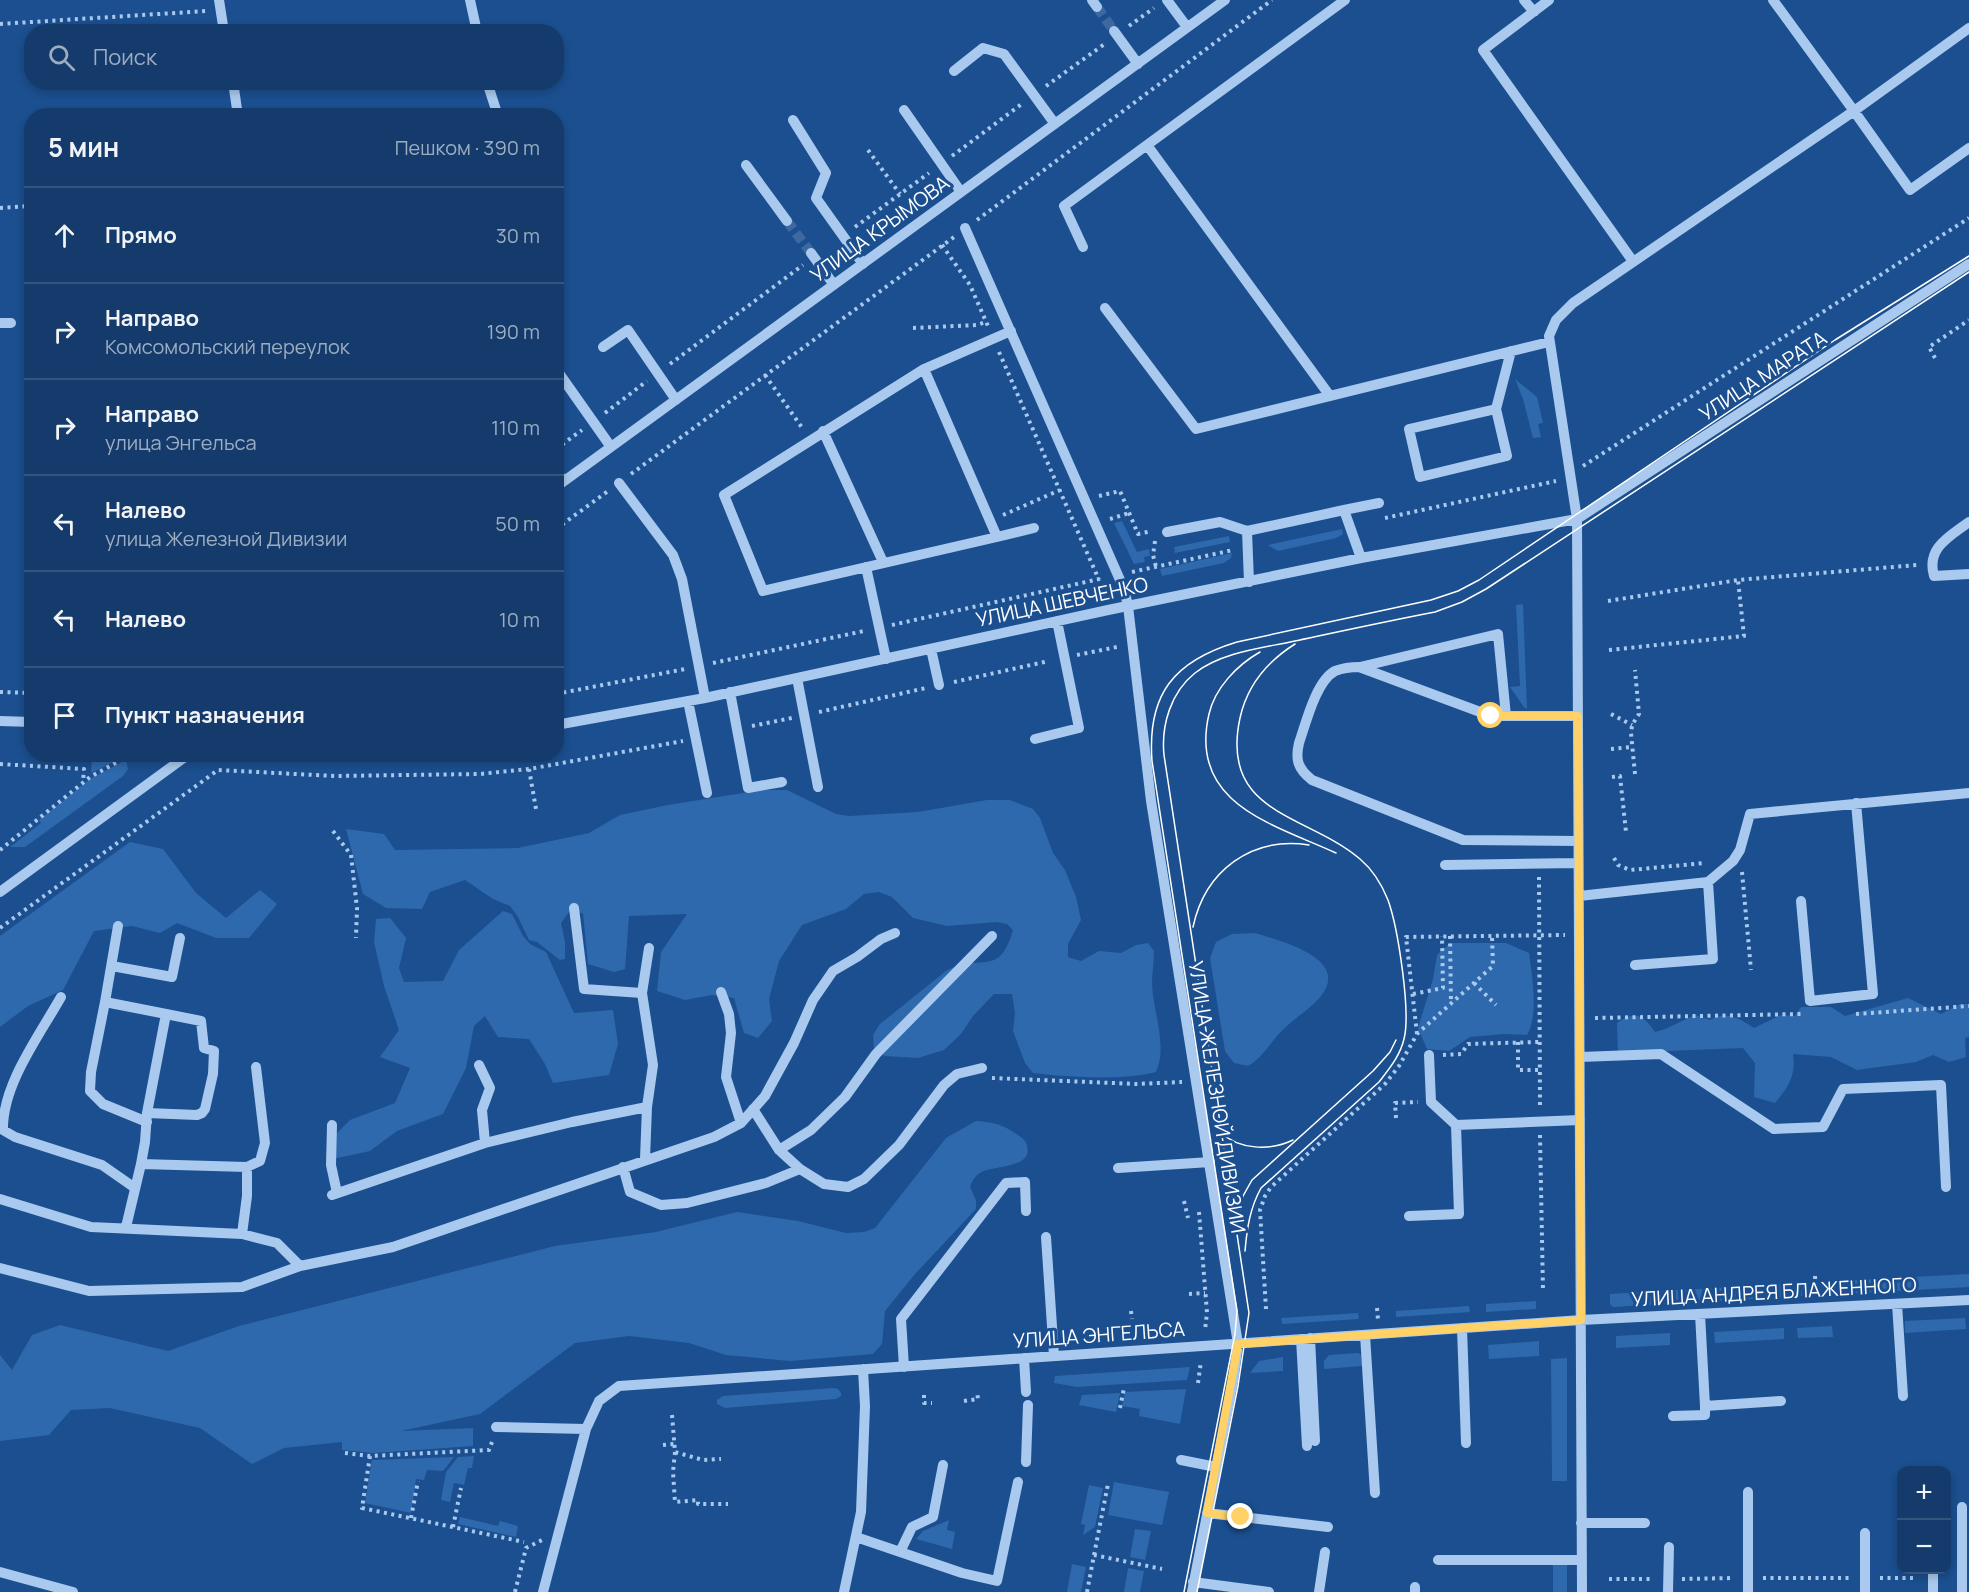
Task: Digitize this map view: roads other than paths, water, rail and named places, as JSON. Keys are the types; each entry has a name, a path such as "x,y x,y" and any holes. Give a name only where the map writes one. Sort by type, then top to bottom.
{"street":[{"path":"470,0 475,24"},
{"path":"1167,0 1187,27"},
{"name":"УЛИЦА КРЫМОВА","path":"564,481 1225,0"},
{"path":"1083,248 1064,206 1345,0"},
{"path":"1524,0 1534,12"},
{"path":"1549,0 1483,50 1632,260"},
{"path":"1773,0 1910,190 1969,148"},
{"path":"220,5 223,24"},
{"path":"1582,1592 1577,519 1549,342 1552,327 1563,311 1632,260 1854,111 1969,28"},
{"path":"1115,33 1138,64"},
{"path":"954,71 983,48 1004,54 1055,124"},
{"path":"234,90 237,108"},
{"path":"490,90 495,108"},
{"path":"904,110 961,192"},
{"path":"793,120 826,173 816,198 863,264"},
{"path":"1146,145 1330,396"},
{"path":"746,165 787,221"},
{"name":"УЛИЦА ЖЕЛЕЗНОЙ ДИВИЗИИ","path":"965,228 1121,582 1128,606 1151,801 1238,1344 1193,1587"},
{"path":"813,255 834,285"},
{"name":"УЛИЦА МАРАТА","path":"1577,519 1969,264"},
{"path":"1105,308 1196,429 1549,342"},
{"path":"603,347 628,330 676,400"},
{"path":"1011,331 924,369 724,495 763,591 1034,528"},
{"path":"1496,409 1409,429 1420,477 1507,456 1496,409 1511,351"},
{"path":"924,369 997,537"},
{"path":"564,380 611,447"},
{"path":"823,431 883,562"},
{"path":"619,483 673,555 682,579 705,698"},
{"path":"1167,532 1221,522 1247,531 1379,502"},
{"path":"1344,510 1361,558"},
{"name":"УЛИЦА ШЕВЧЕНКО","path":"564,724 705,698 1057,621 1361,558 1577,519"},
{"path":"1969,522 1938,546 1931,564 1934,576 1969,574"},
{"path":"1247,531 1249,582"},
{"path":"866,567 886,659"},
{"path":"1035,739 1079,728 1057,621"},
{"path":"1506,716 1498,634 1335,671 1319,688 1299,743 1297,763 1302,772 1312,780 1464,840 1578,841"},
{"path":"931,649 939,686"},
{"path":"1359,667 1491,716 1578,716"},
{"path":"796,678 818,787"},
{"path":"730,692 748,788 782,782"},
{"path":"688,701 707,793"},
{"path":"0,721 24,722"},
{"path":"0,892 178,762"},
{"path":"1579,896 1708,882 1732,861 1740,850 1750,814 1969,793"},
{"path":"1801,900 1810,1000 1873,994 1856,803"},
{"path":"1445,865 1578,863"},
{"path":"1635,965 1713,959 1708,882"},
{"path":"574,908 584,989 642,993"},
{"path":"105,1002 201,1021 204,1048 214,1051 213,1074 205,1109 202,1113 147,1118 103,1104 90,1091 91,1072 118,926"},
{"path":"0,1268 89,1291 242,1287 300,1266 393,1247 714,1137 741,1123 765,1095 794,1043 813,1000 833,971 881,939 895,933"},
{"path":"778,1150 811,1130 844,1097 876,1054 992,936"},
{"path":"111,966 172,977 180,938"},
{"path":"645,1160 647,1107 653,1065 642,993 649,948"},
{"path":"721,992 729,1014 731,1033 726,1077 741,1123"},
{"path":"61,997 10,1087 2,1118 3,1130 15,1137 102,1165 135,1188"},
{"path":"126,1227 141,1164 166,1014"},
{"path":"1580,1057 1661,1054 1774,1129 1823,1127 1843,1089 1941,1085 1946,1187"},
{"path":"1409,1216 1460,1214 1456,1125 1431,1102 1429,1055"},
{"path":"480,1065 490,1088 482,1110 485,1143"},
{"path":"141,1164 247,1167 260,1161 265,1143 256,1067"},
{"path":"753,1109 778,1150 800,1169 825,1184 848,1187 864,1179 899,1145 944,1085 957,1074 982,1068"},
{"path":"332,1125 331,1165 335,1194 485,1143 647,1107"},
{"path":"1456,1125 1580,1120"},
{"path":"1118,1168 1210,1162"},
{"path":"242,1234 247,1196 247,1167"},
{"path":"623,1167 630,1192 661,1205 687,1203 766,1183 800,1169"},
{"path":"904,1366 901,1319 1006,1183 1024,1182 1026,1211"},
{"path":"0,1199 91,1227 242,1234 277,1243 300,1266"},
{"path":"1046,1237 1054,1356"},
{"name":"УЛИЦА АНДРЕЯ БЛАЖЕННОГО","path":"1581,1320 1969,1300"},
{"path":"1897,1304 1903,1396"},
{"path":"1673,1416 1705,1415 1700,1314"},
{"name":"УЛИЦА ЭНГЕЛЬСА","path":"586,1429 599,1401 619,1386 1581,1320"},
{"path":"1462,1328 1466,1443"},
{"path":"1365,1335 1375,1493"},
{"path":"1306,1339 1311,1444"},
{"path":"1024,1358 1026,1392"},
{"path":"844,1592 861,1512 865,1406 863,1370"},
{"path":"1705,1406 1781,1401"},
{"path":"1026,1462 1028,1405"},
{"path":"496,1426 586,1429 543,1592"},
{"path":"1181,1460 1216,1467"},
{"path":"900,1552 912,1527 933,1517 944,1465"},
{"path":"856,1537 962,1573 998,1581 1018,1482"},
{"path":"1748,1492 1748,1592"},
{"path":"1962,1507 1962,1592"},
{"path":"1207,1513 1328,1527"},
{"path":"1581,1523 1645,1522"},
{"path":"1865,1533 1865,1592"},
{"path":"1668,1592 1669,1547"},
{"path":"1319,1592 1325,1552"},
{"path":"1438,1560 1582,1560"},
{"path":"0,1572 73,1592"},
{"path":"1933,1574 1933,1592"},
{"path":"1193,1587 1269,1592"}],"tunnel":[{"path":"1097,7 1114,31"},
{"path":"787,221 811,253"}],"tram line":[{"path":"1184,1592 1235,1334 1237,1311 1152,761 1154,717 1160,699 1181,670 1196,659 1215,650 1237,642 1431,600 1458,591 1479,580 1835,340 1969,256"},
{"path":"1197,1592 1238,1386 1249,1313 1164,755 1164,732 1174,699 1195,673 1230,655 1435,612 1462,602 1486,589 1969,272"},
{"path":"1245,1251 1250,1218 1261,1188 1379,1082 1400,1051 1406,1026 1405,991 1396,930 1388,900 1377,878 1360,859 1339,844 1273,808 1255,793 1243,775 1237,750 1243,706 1260,675 1276,658 1295,644"},
{"path":"1260,652 1235,670 1222,686 1212,704 1206,745 1211,770 1223,790 1241,806 1287,832 1336,853"},
{"path":"1193,927 1208,889 1234,862 1250,852 1268,846 1309,845"},
{"path":"1239,1215 1243,1196 1252,1180 1373,1071 1390,1052 1396,1040"},
{"path":"1220,1132 1236,1142 1255,1147 1275,1146 1293,1140"}]}
